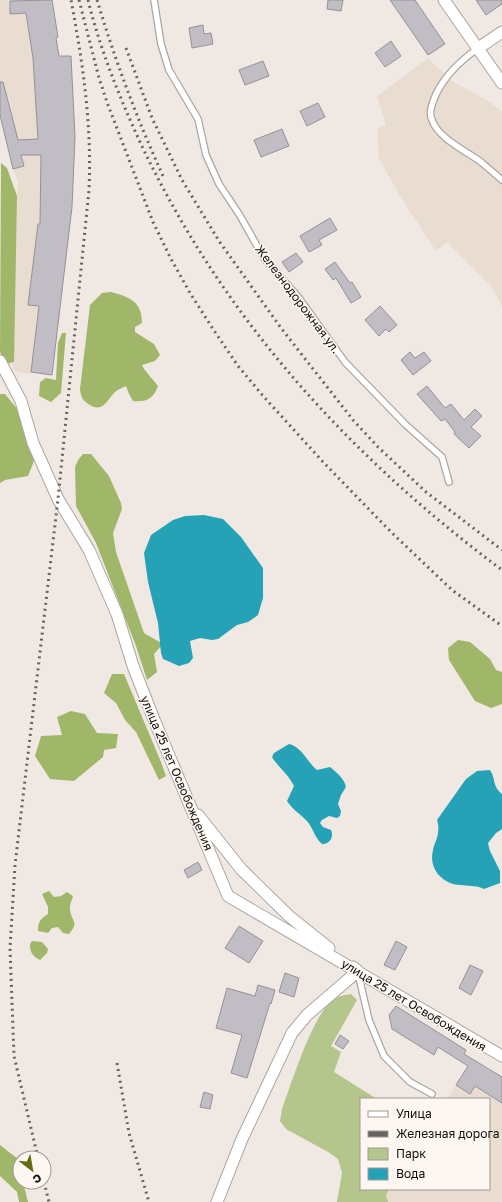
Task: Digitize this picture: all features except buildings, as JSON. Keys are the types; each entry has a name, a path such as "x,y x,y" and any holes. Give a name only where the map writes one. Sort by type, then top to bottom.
{"street":[{"path":"444,0 502,83"},
{"path":"477,49 502,32"},
{"name":"улица 25 лет Освобождения","path":"0,361 21,401 33,443 58,499 89,550 117,614 133,666 155,722 228,896 502,1056"},
{"path":"190,805 241,869 262,890 289,916 358,971 307,1015 292,1033 242,1139 217,1202"}],"lane":[{"name":"Железнодорожная ул.","path":"154,0 161,44 169,70 198,119 206,155 219,184 239,214 264,258 299,298 345,362 406,425 442,457 450,482"},
{"path":"477,49 454,68 446,78 433,101 430,111 432,120 448,140 481,162 502,180"},
{"path":"358,971 369,1020 384,1056 410,1082 432,1094"}],"shaded area":[{"path":"0,0 52,0 58,37 56,38 59,56 71,56 75,137 72,207 52,375 31,372 30,374 14,371 7,332 18,182 13,169 0,115"},
{"path":"428,58 452,81 485,99 502,111 502,306 492,287 447,242 436,251 402,199 379,159 377,129 386,125 377,96"},
{"path":"473,1059 502,1077 502,1202 388,1202 386,1195 388,1190 490,1190 490,1098 448,1098"}],"green space":[{"path":"1,163 7,168 17,196 14,362 5,364 0,352"},
{"path":"111,292 129,298 140,310 142,323 135,327 135,332 154,344 160,355 155,361 142,365 158,386 152,397 149,399 133,401 126,386 116,391 102,407 94,407 84,401 80,389 90,305 102,293"},
{"path":"62,333 66,333 61,393 51,402 39,396 40,382 46,378 56,380 58,343"},
{"path":"0,394 5,394 18,410 34,461 28,476 5,480 0,483"},
{"path":"83,454 91,454 109,476 121,503 122,509 113,533 116,552 144,633 163,644 154,654 157,672 147,680 136,646 96,543 76,506 75,467"},
{"path":"458,640 470,642 490,659 496,670 502,672 502,704 491,708 475,701 449,660 448,648"},
{"path":"112,674 124,674 166,776 159,780 136,732 125,720 116,703 104,693"},
{"path":"71,711 85,714 97,733 118,734 116,748 104,750 103,757 74,781 50,779 35,756 41,736 62,735 57,717"},
{"path":"49,891 54,897 61,896 67,892 73,896 70,908 74,926 69,934 63,933 58,927 52,928 48,933 38,931 40,921 48,914 48,907 42,894"},
{"path":"32,941 42,942 48,949 47,953 40,960 31,952 30,944"},
{"path":"351,994 357,1000 331,1046 341,1052 334,1072 375,1098 360,1098 360,1190 388,1190 386,1195 388,1202 337,1202 342,1173 338,1159 286,1129 280,1121 282,1109 310,1034 325,1008 333,1000"},
{"path":"0,1145 12,1154 12,1187 0,1176"},
{"path":"15,1190 25,1190 28,1202 19,1202 17,1192"}],"water":[{"path":"204,515 223,519 241,537 263,568 263,598 258,615 248,622 237,625 218,639 212,640 200,638 190,641 193,658 189,663 179,666 163,659 161,653 158,623 148,582 144,553 151,535 173,520 185,516"},
{"path":"289,744 301,751 317,770 330,767 344,781 346,787 338,804 341,811 340,816 337,818 329,816 320,823 323,827 331,830 332,833 331,840 325,844 322,844 319,841 308,823 287,801 294,786 272,757 274,753"},
{"path":"490,770 495,785 502,794 502,829 496,833 488,843 490,851 500,871 500,883 484,889 453,884 443,879 439,875 432,861 438,830 437,820 466,779 477,771"}],"railway":[{"path":"36,1150 14,1056 10,948 15,865 58,499 89,190 90,166 86,95 71,0"},
{"path":"79,0 99,78 153,222 190,293 238,366 324,463 391,532 452,590 502,626"},
{"path":"88,0 98,36 111,72 140,142 173,206 210,267 250,324 294,378 341,430 392,479 446,526 502,570"},
{"path":"97,0 127,89 163,176"},
{"path":"126,48 152,118 182,180 219,241 281,328 353,420 378,447 426,492 502,550"},
{"path":"117,1063 129,1133 149,1202"},
{"path":"46,1190 49,1202"}]}
